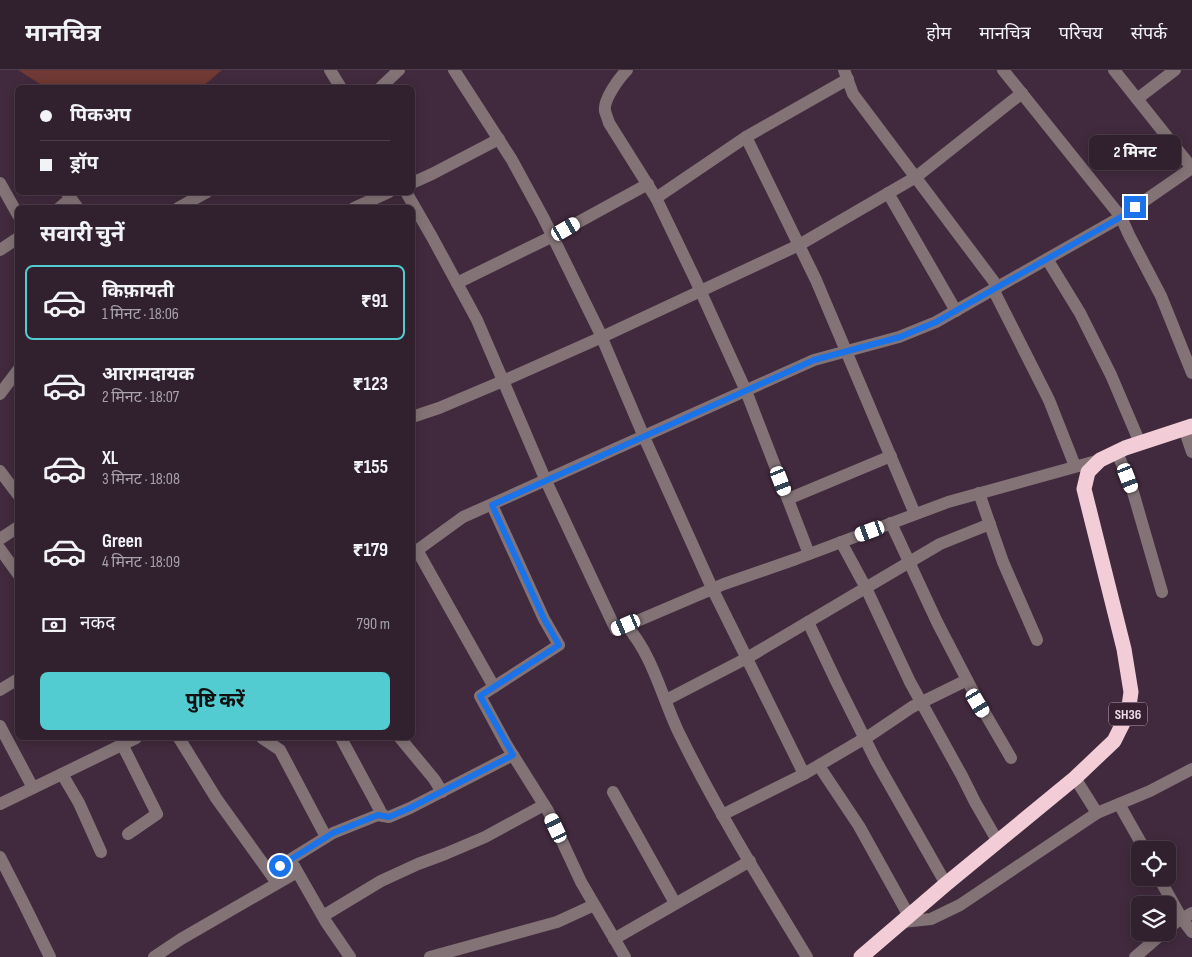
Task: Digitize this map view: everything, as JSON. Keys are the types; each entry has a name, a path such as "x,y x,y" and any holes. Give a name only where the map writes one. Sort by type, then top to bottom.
{"highway":[{"path":"1100,460 1140,443 1188,427"},
{"name":"SH36","path":"861,957 1075,778 1114,741 1128,714 1130,692 1124,649 1084,489 1088,472 1100,460"}],"street":[{"path":"330,70 339,85"},
{"path":"383,85 399,70"},
{"path":"454,70 512,160 552,236 602,337 644,437 712,588 804,774"},
{"path":"627,70 605,103 604,111 609,123 656,198 700,291 746,391 809,554"},
{"path":"1003,70 1121,217 1161,296 1192,373"},
{"path":"494,687 415,552 463,517 814,360 900,337 936,322 1121,217 1192,168 1114,70"},
{"path":"1137,99 1175,70"},
{"path":"656,198 746,137 846,74 853,94 995,288 1049,400 1075,466"},
{"path":"415,416 503,381 602,337 799,244 916,178 1022,93"},
{"path":"746,137 816,280 915,514"},
{"path":"415,182 498,139"},
{"path":"0,183 4,200 15,212"},
{"path":"457,283 552,236 648,184"},
{"path":"888,193 956,310"},
{"path":"183,205 202,195"},
{"path":"361,205 382,195"},
{"path":"415,208 477,320 546,481 616,630 712,588 948,502 1100,460"},
{"path":"0,250 15,240"},
{"path":"1047,259 1080,313 1111,376 1140,443"},
{"path":"0,394 15,374"},
{"path":"1188,427 1192,452"},
{"path":"1118,452 1133,492 1162,592"},
{"path":"788,499 891,456"},
{"path":"0,471 15,491"},
{"path":"979,494 1003,562 1037,640"},
{"path":"492,505 544,619 559,645 480,696 544,805 581,882 625,957"},
{"path":"891,524 978,703 1011,758"},
{"path":"666,700 747,658 940,544 990,524"},
{"path":"0,539 15,529"},
{"path":"841,542 866,588 910,682 962,776 974,802 998,842"},
{"path":"0,549 15,570"},
{"path":"808,622 864,738 946,884"},
{"path":"626,625 637,638 654,672 678,730 722,815 807,957"},
{"path":"722,815 804,774 912,707 967,680"},
{"path":"0,690 15,681"},
{"path":"6,732 33,788"},
{"path":"0,804 131,740"},
{"path":"180,740 216,798 278,883"},
{"path":"265,740 280,750 326,837"},
{"path":"342,740 383,816"},
{"path":"402,740 434,779 442,792"},
{"path":"122,744 157,814 128,834"},
{"path":"270,872 333,833 378,815 389,817 410,808 513,755"},
{"path":"818,766 859,826 906,919 931,919 960,905 1097,813 1150,791 1192,768"},
{"path":"62,774 79,803 101,852"},
{"path":"1075,778 1097,813"},
{"path":"613,792 675,903"},
{"path":"1119,804 1140,841"},
{"path":"323,916 381,881 485,837 544,805"},
{"path":"0,857 50,957"},
{"path":"290,860 350,957"},
{"path":"614,939 750,861"},
{"path":"154,957 181,939 298,872"},
{"path":"1165,886 1187,916 1192,932"},
{"path":"430,957 458,953 557,922 594,905"},
{"path":"1176,924 1187,916"},
{"path":"1135,957 1154,941"}],"shaded area":[{"path":"18,70 222,70 204,85 42,85"}],"route":[{"path":"280,866 333,833 378,815 389,817 410,808 513,755 480,696 559,645 544,619 492,505 814,360 900,337 936,322 1121,217 1135,207"}]}
